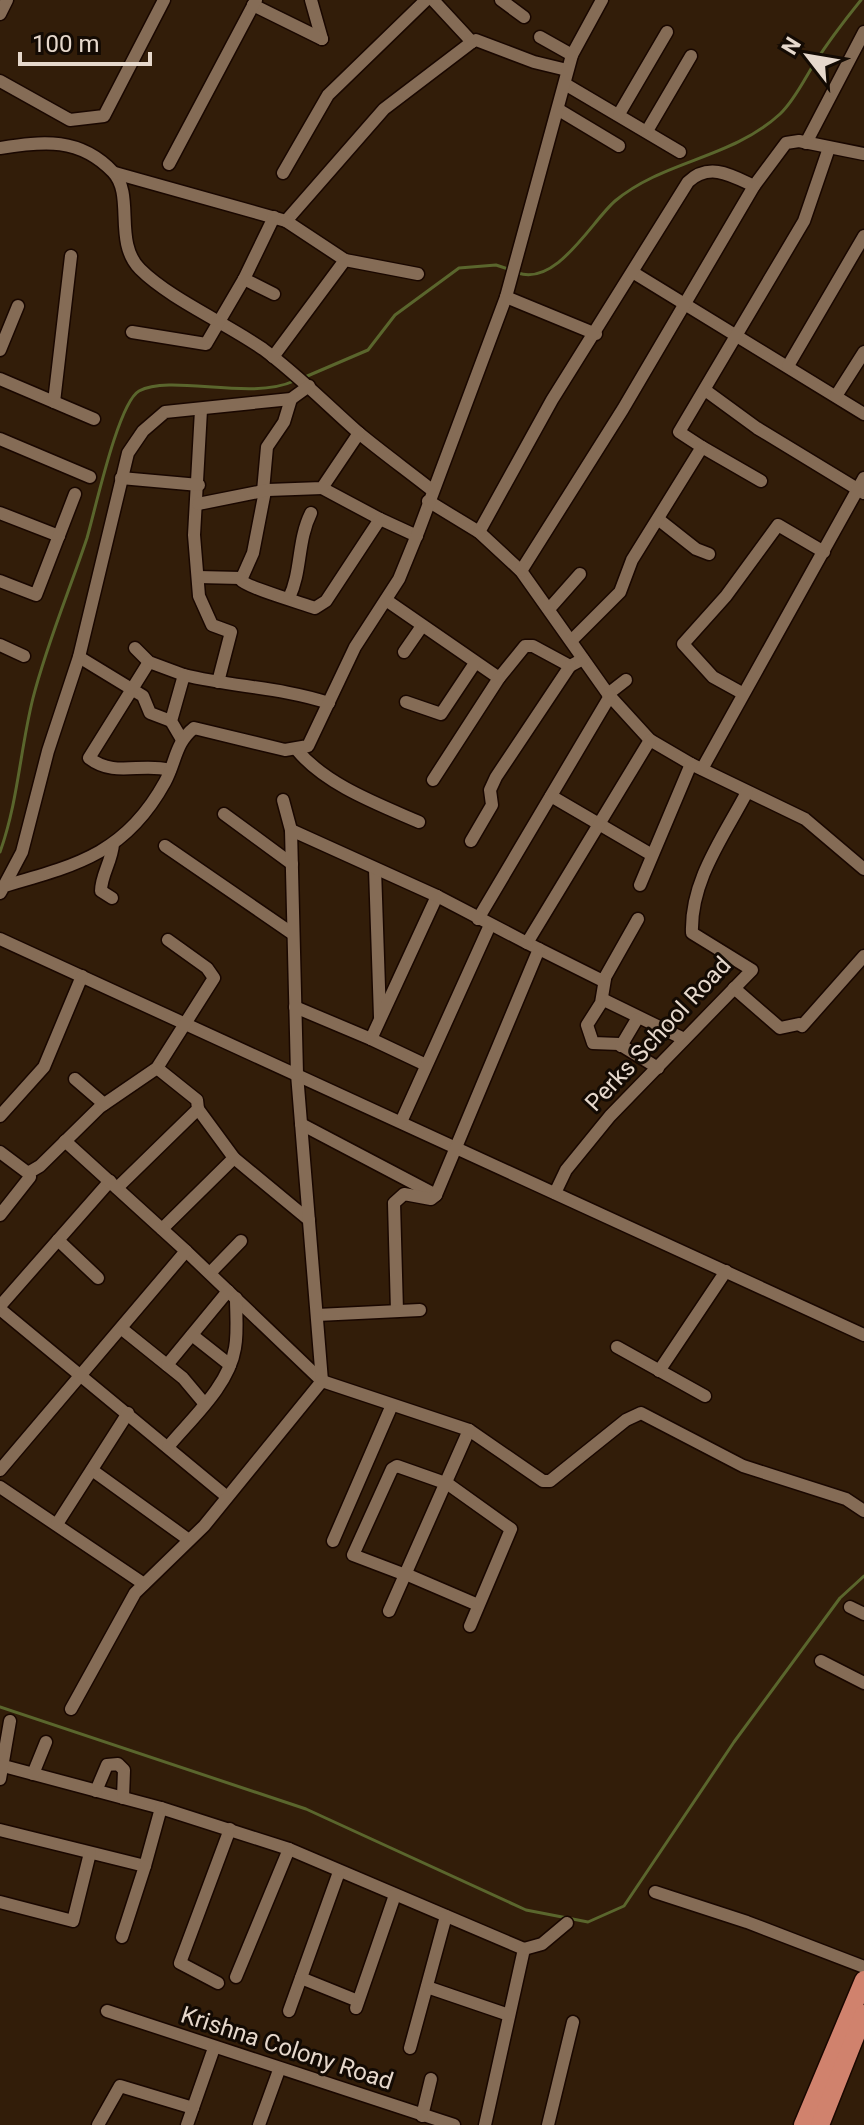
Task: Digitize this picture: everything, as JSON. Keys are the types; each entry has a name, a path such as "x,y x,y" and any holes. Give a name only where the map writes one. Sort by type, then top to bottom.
{"highway":[{"path":"803,2125 864,1980"},
{"path":"820,2125 863,2018"}],"street":[{"path":"0,14 7,0"},
{"path":"0,81 70,120 104,116 164,0"},
{"path":"169,164 254,2 322,39 311,0"},
{"path":"283,173 328,95 426,0"},
{"path":"433,0 472,42"},
{"path":"501,0 524,17"},
{"path":"2,889 80,865 113,844 144,816 170,770 181,738 194,728 297,750 308,746 355,647 386,600 417,536 521,252 567,70 596,2"},
{"path":"286,21 316,18"},
{"path":"619,114 667,32"},
{"path":"806,143 864,32"},
{"path":"540,37 572,55"},
{"path":"132,332 206,344 280,219 384,109 472,42 476,40 567,70"},
{"path":"647,131 691,56"},
{"path":"565,84 680,152"},
{"path":"559,110 619,146"},
{"path":"0,163 3,148 68,143 115,173 280,219 345,260 418,274"},
{"path":"521,571 687,304 754,186 786,143 806,143 864,154"},
{"path":"761,481 679,432 804,221 829,148"},
{"path":"479,532 552,400 634,273 670,209 698,173 713,170 754,186"},
{"path":"115,173 121,189 126,245 131,258 157,283 221,320 294,372 430,495 479,532 521,571 609,695 650,740 805,819 864,869"},
{"path":"788,366 864,236"},
{"path":"54,402 71,256"},
{"path":"273,357 345,260"},
{"path":"634,273 864,414"},
{"path":"244,279 274,294"},
{"path":"508,290 596,334"},
{"path":"0,350 18,306"},
{"path":"836,396 864,352"},
{"path":"0,379 94,419"},
{"path":"241,578 253,553 264,491 267,447 284,422 291,399 307,384"},
{"path":"640,885 697,766 862,487 757,428 705,390"},
{"path":"2,889 22,852 48,751 79,657 128,453 143,431 165,412 291,399"},
{"path":"201,410 194,535 199,596 212,625 231,632 218,682"},
{"path":"322,488 359,433"},
{"path":"0,439 90,477"},
{"path":"572,640 620,592 632,560 702,447"},
{"path":"121,478 199,485"},
{"path":"198,504 264,491 322,488 417,536"},
{"path":"0,581 36,595 75,494"},
{"path":"0,513 59,536"},
{"path":"289,598 298,575 303,528 311,513"},
{"path":"198,577 241,578 249,587 319,607 380,519"},
{"path":"658,519 696,549 709,554"},
{"path":"742,693 713,677 683,644 726,596 778,525 824,552"},
{"path":"549,609 580,574"},
{"path":"386,600 499,678"},
{"path":"404,652 422,626"},
{"path":"0,645 24,656"},
{"path":"433,780 499,678 525,646 533,646 570,666"},
{"path":"135,648 149,662 184,675 247,689 291,691 329,703"},
{"path":"79,657 143,696 150,713 171,721 181,738"},
{"path":"471,841 492,805 490,790 496,777 570,666 583,659"},
{"path":"149,662 89,758 114,771 152,766 170,770"},
{"path":"406,702 441,714 475,663"},
{"path":"171,721 184,675"},
{"path":"401,1122 484,922 609,695 626,680"},
{"path":"527,943 650,740"},
{"path":"297,750 310,765 376,803 419,822"},
{"name":"Perks School Road","path":"555,1193 566,1170 610,1116 752,970 692,933 696,891 747,792"},
{"path":"551,796 652,855"},
{"path":"71,1709 135,1593 189,1540 322,1381 297,1074 291,830 283,800"},
{"path":"224,814 292,864"},
{"path":"291,830 437,896 484,922 605,979"},
{"path":"112,898 101,891 100,885 112,862 113,844"},
{"path":"165,846 293,934"},
{"path":"375,869 380,1019"},
{"path":"371,1039 437,896"},
{"path":"638,919 605,979 602,999 587,1025 593,1043 621,1046 658,1068"},
{"path":"0,939 864,1335"},
{"path":"28,1173 104,1104 157,1068 214,978 207,968 168,940"},
{"path":"397,1311 394,1203 404,1194 431,1199 436,1195 459,1148 539,949"},
{"path":"734,988 780,1028 802,1026 864,956"},
{"path":"0,1116 44,1067 82,976"},
{"path":"602,999 637,1019 684,1039"},
{"path":"295,1007 426,1065"},
{"path":"621,1046 637,1019"},
{"path":"157,1068 197,1100 198,1109 234,1158 309,1220"},
{"path":"75,1079 104,1104"},
{"path":"198,1109 58,1240 0,1308 226,1496"},
{"path":"301,1124 436,1195"},
{"path":"65,1141 210,1273 322,1381 469,1430 537,1479 550,1481 626,1420 648,1414 743,1466 846,1499 864,1511"},
{"path":"0,1152 30,1177 0,1215"},
{"path":"162,1229 234,1158"},
{"path":"58,1240 98,1278"},
{"path":"210,1273 241,1241"},
{"path":"0,1470 83,1376 186,1251"},
{"path":"659,1371 726,1271"},
{"path":"167,1365 232,1294"},
{"path":"168,1447 230,1365 237,1334 232,1294"},
{"path":"317,1315 420,1310"},
{"path":"122,1329 167,1365 204,1403"},
{"path":"192,1335 230,1365"},
{"path":"617,1347 705,1396"},
{"path":"333,1541 392,1405"},
{"path":"57,1524 128,1413"},
{"path":"389,1611 448,1484 469,1430"},
{"path":"470,1626 511,1529 448,1484 397,1466 392,1469 353,1555 478,1605"},
{"path":"92,1470 189,1540"},
{"path":"0,1487 144,1584"},
{"path":"850,1607 864,1614"},
{"path":"821,1661 864,1683"},
{"path":"10,1721 1,1770 33,1774 161,1808 289,1849 524,1949 542,1944 567,1923"},
{"path":"33,1774 46,1742"},
{"path":"96,1791 107,1765 118,1764 124,1770 123,1798"},
{"path":"122,1937 161,1808"},
{"path":"218,1983 180,1963 230,1829"},
{"path":"0,1830 145,1866"},
{"path":"236,1977 289,1849"},
{"path":"0,1902 73,1921 90,1853"},
{"path":"289,2011 339,1872"},
{"path":"655,1892 747,1922 864,1967"},
{"path":"301,1978 357,2004 395,1895"},
{"path":"410,2048 446,1916"},
{"path":"485,2125 524,1949"},
{"path":"427,1987 509,2015"},
{"name":"Krishna Colony Road","path":"107,2011 454,2125"},
{"path":"548,2125 573,2022"},
{"path":"187,2125 214,2048"},
{"path":"259,2125 279,2070"},
{"path":"422,2116 431,2079"},
{"path":"98,2125 120,2086 193,2108"}],"waterway":[{"path":"518,273 532,274 560,261 615,201 634,187 740,141 780,114 861,0"},
{"path":"305,377 368,350 395,315 459,268 496,265 511,270"},
{"path":"0,852 11,814 39,678 87,538 115,436 131,400 139,391 153,387 256,389 294,381"},
{"path":"0,1707 306,1809 526,1910 588,1922 624,1906 734,1742 840,1598 864,1576"}]}
